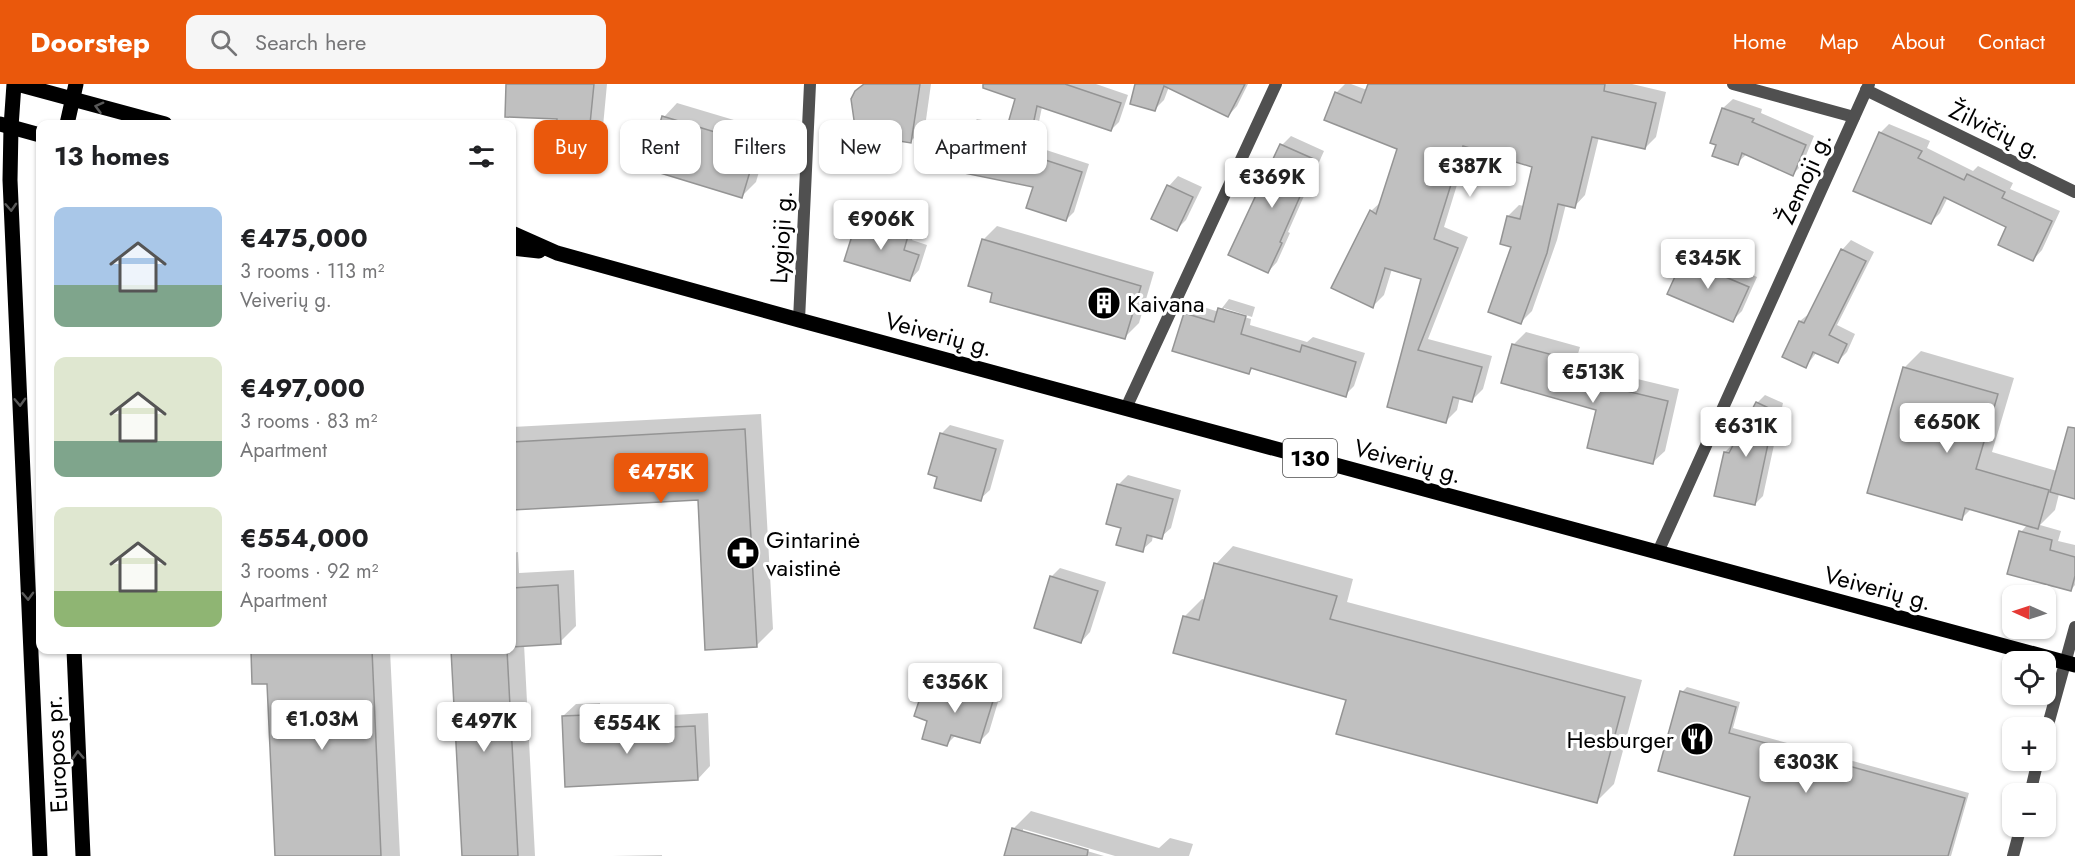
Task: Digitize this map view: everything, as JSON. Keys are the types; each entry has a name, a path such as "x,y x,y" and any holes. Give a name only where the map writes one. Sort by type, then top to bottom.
{"main road":[{"path":"15,84 150,120"},
{"name":"Europos pr.","path":"15,84 5,126 10,180 40,856"},
{"path":"68,120 76,84"},
{"path":"5,126 36,134"},
{"name":"Veiverių g.","path":"516,235 557,253 799,321 2070,664"},
{"name":"Veiverių g.","path":"516,248 557,253"},
{"name":"Europos pr.","path":"74,654 83,856"}],"street":[{"name":"Lygioji g.","path":"799,321 810,84"},
{"path":"1125,408 1276,84"},
{"path":"1733,84 1854,117"},
{"name":"Žemoji g.","path":"1658,552 1868,87"},
{"name":"Žilvičių g.","path":"1868,87 2075,192"},
{"path":"2051,717 2070,664 2075,627"},
{"path":"2013,856 2018,837"}],"building":[{"path":"506,84 594,84 590,120 505,117"},
{"path":"864,84 920,84 911,143 902,142 902,120 854,120 851,99 855,91"},
{"path":"983,84 1065,84 1121,103 1111,131 1037,106 1034,120 1009,120 1015,99 983,88"},
{"path":"1135,84 1245,84 1228,117 1164,86 1155,111 1130,104"},
{"path":"1368,84 1605,84 1604,91 1656,103 1645,149 1592,137 1575,208 1558,204 1547,253 1521,324 1488,312 1511,247 1500,244 1507,216 1520,219 1532,167 1463,146 1434,239 1458,248 1418,350 1482,367 1472,402 1453,397 1446,423 1387,407 1421,279 1385,268 1373,308 1331,288 1370,210 1376,214 1397,149 1324,120 1335,92 1361,103"},
{"path":"1722,108 1754,119 1752,122 1806,145 1793,176 1742,153 1738,165 1712,156 1716,145 1710,143"},
{"path":"662,116 675,120 661,120"},
{"path":"701,128 713,131 713,174 749,174 742,198 663,174 701,174"},
{"path":"1879,132 1922,151 1918,158 1964,180 1967,174 2005,192 2002,198 2052,221 2033,261 1998,245 2006,227 1944,197 1931,224 1853,191"},
{"path":"1280,144 1316,160 1268,273 1228,255"},
{"path":"1047,161 1082,172 1066,221 1026,208 1033,187 969,174 1047,174"},
{"path":"1167,185 1193,197 1177,231 1151,219"},
{"path":"857,220 908,236 904,250 919,255 910,281 844,261"},
{"path":"982,239 1141,286 1125,339 990,302 992,293 968,286"},
{"path":"1841,249 1866,261 1829,335 1847,344 1838,363 1813,352 1806,368 1782,357 1799,321 1804,323"},
{"path":"1683,259 1749,287 1733,322 1667,294"},
{"path":"1218,308 1246,316 1241,334 1300,352 1302,345 1356,362 1346,397 1251,368 1249,374 1172,351 1184,313 1214,322"},
{"path":"1512,344 1568,359 1564,376 1668,401 1653,464 1587,448 1596,410 1501,383"},
{"path":"1903,367 1998,394 1976,469 2049,490 2038,529 1965,508 1962,520 1867,493"},
{"path":"1756,402 1775,411 1755,505 1714,496 1724,452 1729,453"},
{"path":"2068,427 2075,428 2075,499 2050,492"},
{"path":"745,429 757,647 705,650 698,500 516,510 516,442"},
{"path":"940,433 996,449 981,501 934,488 937,477 928,474"},
{"path":"1117,484 1173,499 1162,539 1147,535 1143,552 1116,545 1121,528 1106,524"},
{"path":"2019,531 2052,540 2050,550 2075,557 2075,576 2071,591 2056,587 2056,585 2007,574"},
{"path":"1214,563 1337,596 1330,619 1625,697 1597,803 1336,734 1346,700 1173,653 1183,616 1199,620"},
{"path":"1050,576 1098,591 1081,643 1034,628"},
{"path":"558,585 561,644 516,647 516,588"},
{"path":"251,654 372,654 381,856 275,856 267,684 252,684"},
{"path":"451,654 507,654 518,856 462,856"},
{"path":"956,679 981,686 978,698 993,701 980,743 951,735 947,746 922,739 927,721 914,716 921,695 936,700 953,691"},
{"path":"1680,691 1736,707 1729,733 1965,798 1948,856 1734,856 1750,797 1658,771"},
{"path":"587,715 588,731 695,726 698,780 565,787 562,716"},
{"path":"1012,828 1088,850 1087,856 1004,856"}],"place":[{"name":"Kaivana","path":"1104,303"},
{"name":"Gintarinė vaistinė","path":"743,553"},
{"name":"Hesburger","path":"1697,739"}]}
